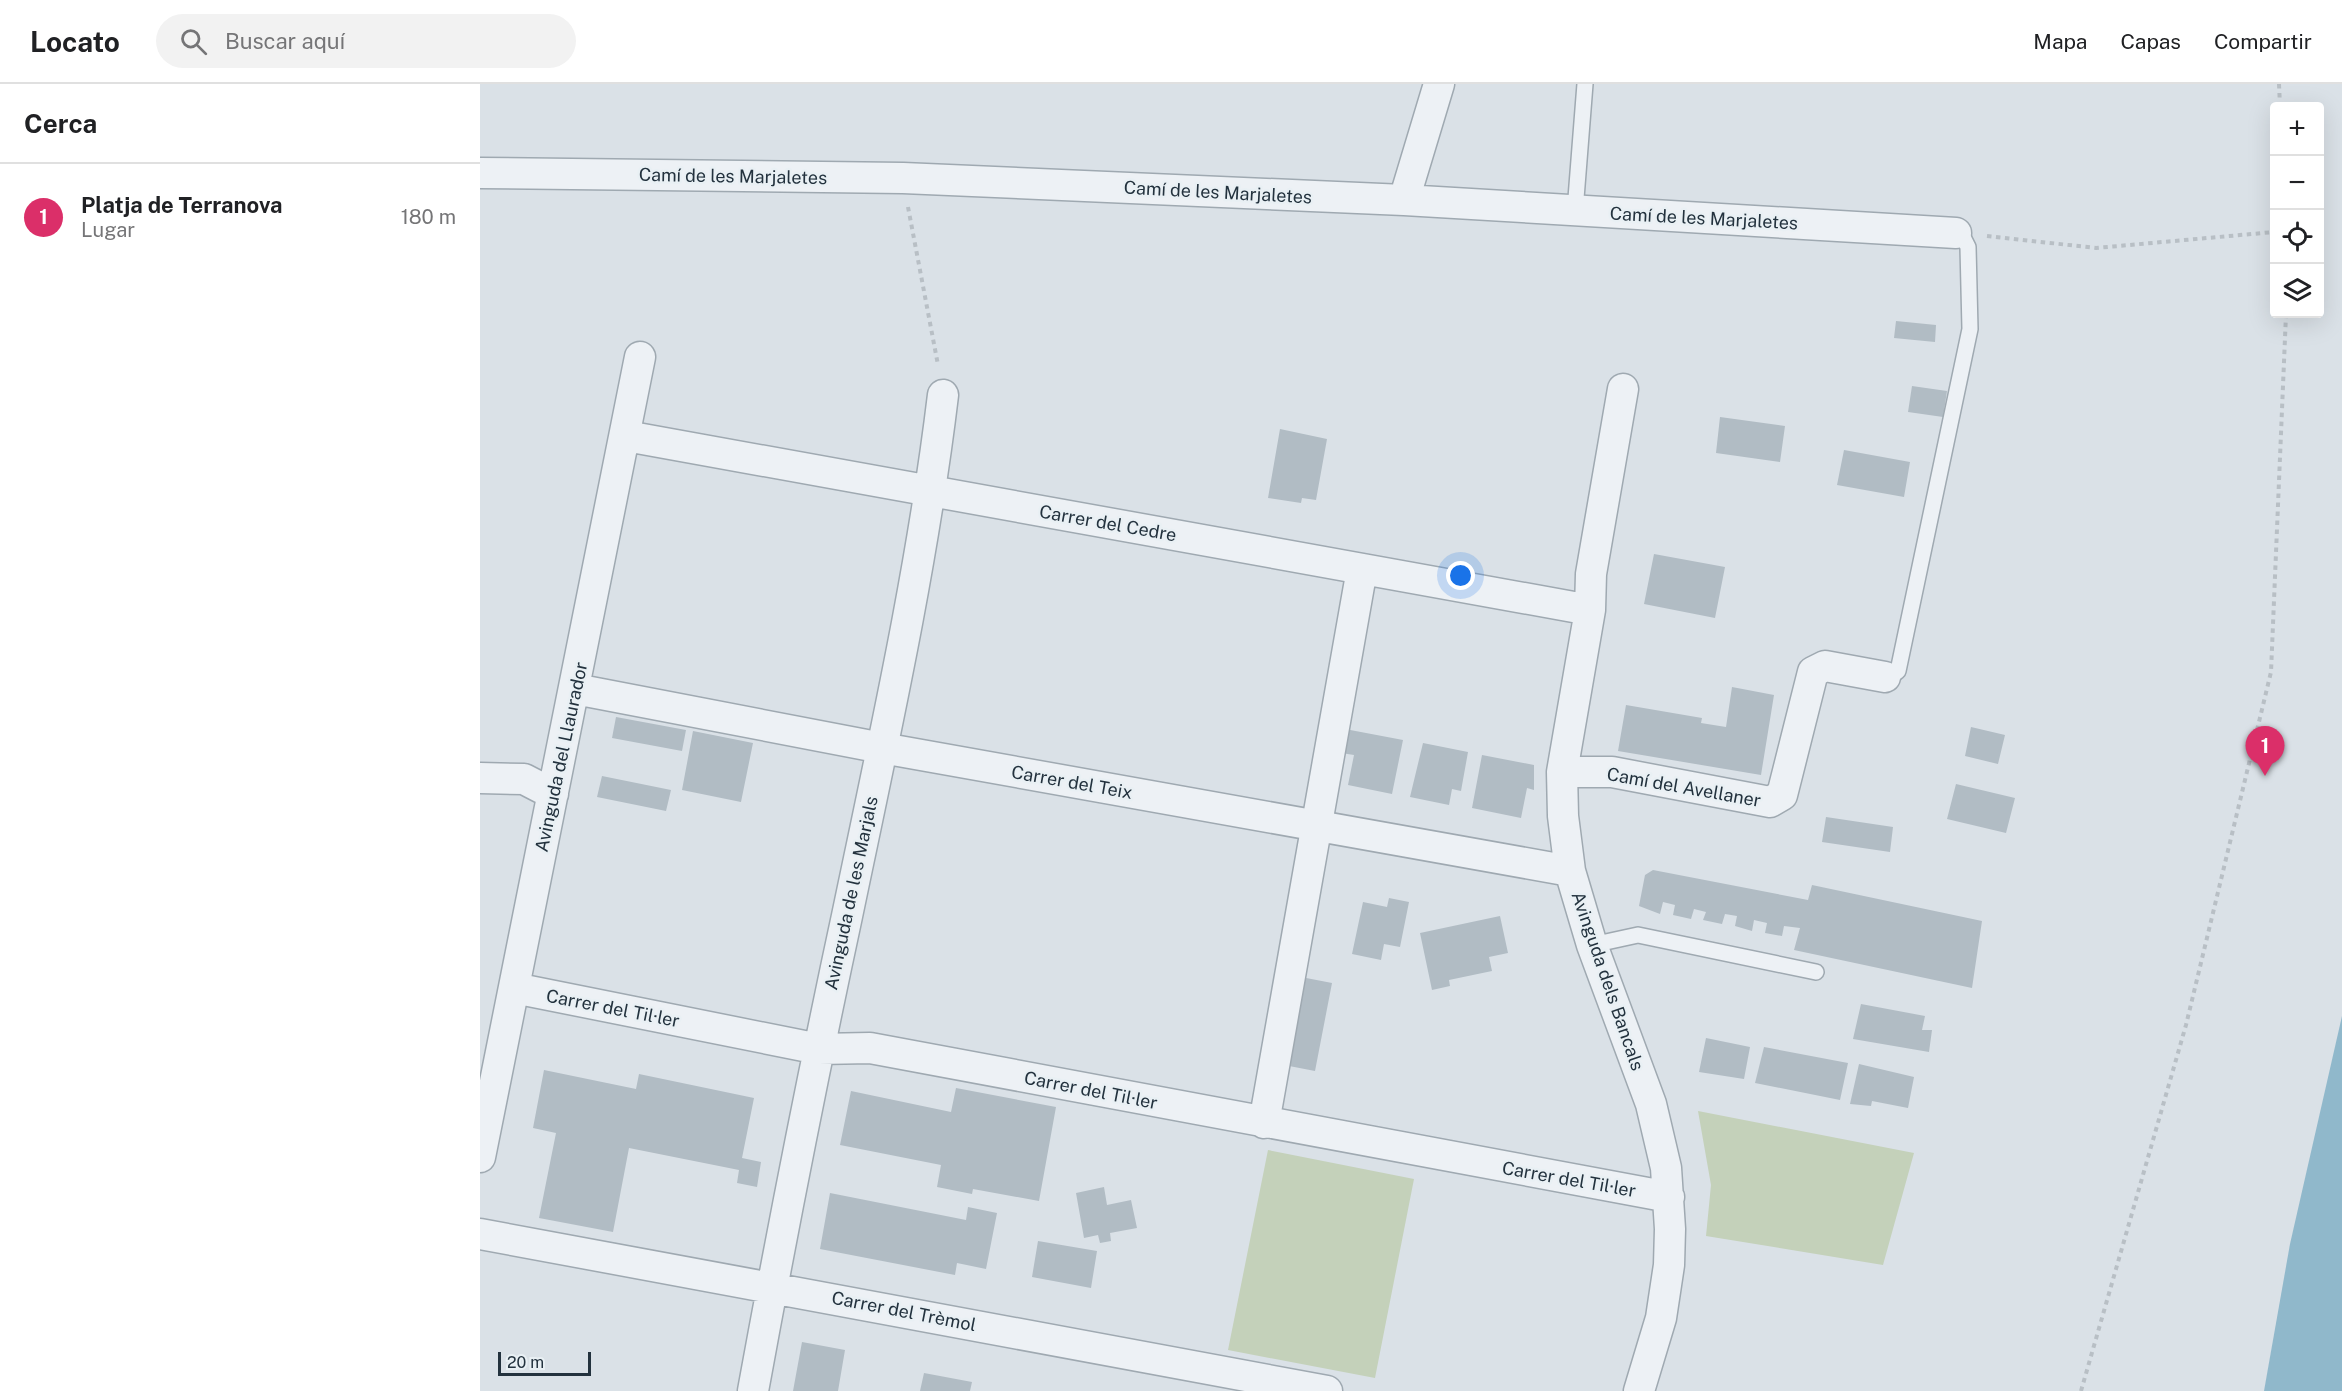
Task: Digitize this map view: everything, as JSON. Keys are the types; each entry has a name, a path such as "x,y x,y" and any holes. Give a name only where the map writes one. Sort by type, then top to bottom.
{"street":[{"path":"1404,200 1439,84"},
{"name":"Camí de les Marjaletes","path":"480,173 903,178 1404,200 1956,233"},
{"name":"Avinguda del Llaurador","path":"480,1157 640,357"},
{"name":"Avinguda dels Bancals","path":"1623,389 1591,574 1590,610 1562,772 1563,816 1570,871 1592,945 1651,1104 1664,1159 1669,1197 1669,1265 1665,1294 1654,1349 1639,1391"},
{"name":"Avinguda de les Marjals","path":"753,1391 819,1049 882,748 932,491 943,395"},
{"name":"Carrer del Cedre","path":"626,436 1590,610"},
{"path":"1264,1122 1362,568"},
{"name":"Camí del Avellaner","path":"1562,772 1612,772 1770,802 1782,795 1813,672 1825,666 1885,677"},
{"name":"Carrer del Teix","path":"575,689 882,748 1570,871"},
{"path":"480,778 524,779 553,794"},
{"name":"Carrer del Til·ler","path":"514,988 819,1049 870,1048 1669,1197"},
{"name":"Carrer del Trèmol","path":"480,1234 772,1287 1215,1380 1327,1391"}],"lane":[{"path":"1575,211 1586,84"},
{"path":"1885,677 1890,677 1898,671 1970,329 1972,315 1968,247 1963,237 1956,233"},
{"path":"1592,945 1638,934 1816,972"}],"path":[{"path":"2279,84 2280,102"},
{"path":"903,178 943,395"},
{"path":"1956,233 2096,248 2270,232"},
{"path":"2081,1391 2186,1025 2271,672 2286,318"}],"green space":[{"path":"1698,1111 1914,1153 1883,1265 1706,1236 1711,1185"},
{"path":"1268,1150 1414,1179 1375,1378 1228,1350"}],"water":[{"path":"2342,1016 2342,1391 2264,1391 2290,1244"}],"building":[{"path":"1896,321 1936,325 1935,342 1894,338"},
{"path":"1912,386 1947,391 1943,417 1908,412"},
{"path":"1720,417 1785,426 1780,462 1716,453"},
{"path":"1280,429 1327,439 1316,500 1302,498 1301,503 1268,498"},
{"path":"1844,450 1910,462 1904,497 1837,485"},
{"path":"1654,554 1725,567 1715,618 1644,604"},
{"path":"1732,687 1774,695 1761,775 1618,751 1626,705 1702,718 1701,723 1726,727"},
{"path":"616,717 686,730 682,751 612,738"},
{"path":"1971,727 2005,735 1998,764 1965,756"},
{"path":"1345,729 1403,740 1392,794 1348,785 1354,755 1341,753"},
{"path":"693,731 753,743 741,802 682,790"},
{"path":"1423,743 1468,752 1461,791 1452,789 1449,805 1410,797"},
{"path":"1482,755 1534,765 1534,790 1527,788 1521,818 1472,808"},
{"path":"602,776 671,790 666,811 597,797"},
{"path":"1956,784 2015,798 2006,833 1947,819"},
{"path":"1826,817 1893,827 1890,852 1822,842"},
{"path":"1653,870 1808,900 1812,885 1982,921 1972,988 1794,950 1800,928 1784,926 1782,936 1765,933 1767,923 1754,920 1752,931 1735,926 1737,916 1725,914 1722,924 1703,920 1706,912 1694,909 1691,919 1673,915 1675,905 1663,902 1660,914 1639,906 1645,875"},
{"path":"1389,898 1409,902 1400,947 1384,944 1381,960 1352,954 1363,902 1387,907"},
{"path":"1500,916 1508,953 1489,957 1492,971 1449,980 1450,986 1432,990 1420,933"},
{"path":"1301,977 1332,983 1315,1071 1284,1065"},
{"path":"1861,1004 1925,1016 1922,1030 1932,1030 1929,1052 1853,1039"},
{"path":"1706,1038 1750,1047 1744,1079 1699,1072"},
{"path":"1764,1047 1848,1063 1840,1100 1755,1083"},
{"path":"1859,1064 1914,1077 1908,1108 1872,1101 1871,1106 1850,1104"},
{"path":"544,1070 636,1089 639,1074 754,1098 742,1158 761,1162 757,1187 737,1183 739,1170 629,1148 613,1232 539,1218 556,1133 533,1128"},
{"path":"956,1088 1056,1107 1039,1201 973,1189 972,1194 937,1187 941,1165 840,1145 851,1091 951,1112"},
{"path":"1104,1187 1107,1205 1131,1200 1137,1228 1110,1233 1111,1241 1100,1243 1098,1235 1084,1238 1076,1193"},
{"path":"830,1193 966,1220 968,1207 997,1213 986,1269 957,1263 955,1275 820,1249"},
{"path":"1038,1241 1097,1251 1091,1288 1032,1277"},
{"path":"802,1342 845,1350 838,1391 793,1391"},
{"path":"924,1373 972,1382 970,1391 920,1391"}],"place":[{"name":"Platja de Terranova","path":"2265,776"}]}
